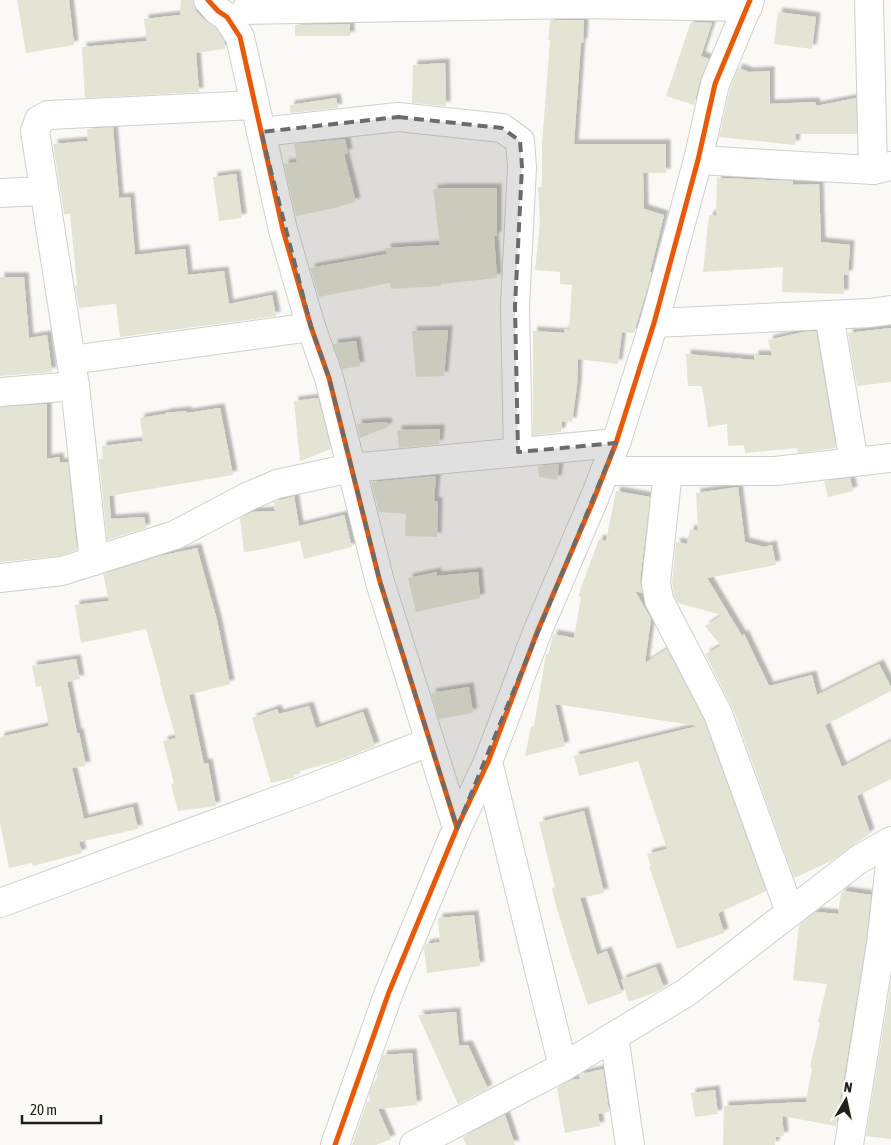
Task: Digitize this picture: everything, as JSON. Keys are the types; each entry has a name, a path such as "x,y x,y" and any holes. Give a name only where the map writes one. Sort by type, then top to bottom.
{"street":[{"path":"208,0 218,11 227,17 240,37 283,230 311,327 329,378 380,582 457,828"},
{"path":"698,160 882,168 869,0"},
{"path":"240,37 247,5 749,3 715,84 698,160 654,323 616,443 538,630 488,762 457,828 389,992 335,1145"},
{"path":"94,561 73,373 35,132 39,120 48,115 255,105"},
{"path":"261,132 398,117 502,128 520,141 522,167 515,306 518,452"},
{"path":"0,193 44,191"},
{"path":"654,323 829,315 891,310"},
{"path":"829,315 854,462"},
{"path":"0,392 73,373 311,327"},
{"path":"0,578 62,571 175,534 247,497 277,484 351,468 616,443"},
{"path":"605,471 775,471 891,458"},
{"path":"668,471 656,582 659,600 718,714 790,912"},
{"path":"0,903 309,789 430,742"},
{"path":"488,762 563,1067"},
{"path":"414,1145 563,1067 686,992 858,860 891,841"},
{"path":"849,1145 881,944 891,855"},
{"path":"614,1036 630,1145"}],"highlighted area":[{"path":"398,117 502,128 520,141 522,167 515,306 518,452 616,443 457,828 380,582 329,378 311,327 261,132"}],"building":[{"path":"17,0 69,0 74,45 26,53"},
{"path":"181,0 193,0 196,11 216,28 224,41 225,49 196,53 199,92 85,98 82,47 147,41 144,19 180,15"},
{"path":"778,12 816,17 812,49 774,44"},
{"path":"550,20 584,20 574,144 666,144 666,173 643,173 644,209 664,215 650,272 652,272 634,333 622,332 618,364 578,359 577,386 572,422 562,421 561,432 533,435 533,331 564,333 565,329 569,329 572,285 560,284 560,272 535,270 540,222 538,187 542,187 542,144"},
{"path":"691,22 712,23 701,56 709,59 700,80 694,105 666,96"},
{"path":"350,24 350,36 295,36 295,25"},
{"path":"445,63 446,106 412,103 413,65"},
{"path":"738,68 749,72 770,71 770,104 815,102 816,106 856,98 857,134 796,134 795,145 719,137 730,89"},
{"path":"336,98 338,108 290,113 290,105"},
{"path":"113,127 119,198 130,197 135,255 185,249 188,275 224,271 229,304 272,295 276,316 120,337 116,304 79,308 75,286 77,285 70,214 64,214 53,144 88,141 87,129"},
{"path":"345,139 348,153 344,154 356,202 296,216 284,164 297,162 294,144"},
{"path":"236,174 242,218 219,221 213,177"},
{"path":"717,178 793,181 793,185 819,184 821,242 850,245 848,275 844,275 844,294 782,292 783,267 703,272 709,215 716,216"},
{"path":"497,188 497,236 494,236 497,278 441,284 441,286 391,289 390,283 319,297 310,268 387,254 386,248 440,245 433,189"},
{"path":"0,277 24,277 29,338 47,335 52,372 0,376"},
{"path":"891,328 891,382 857,386 848,333"},
{"path":"448,330 444,376 416,377 412,331"},
{"path":"816,331 836,448 798,453 797,448 745,453 744,445 728,446 727,424 708,427 702,386 688,386 686,354 754,360 754,355 772,355 768,340"},
{"path":"356,341 360,366 342,369 333,344"},
{"path":"318,398 331,449 300,461 294,401"},
{"path":"47,404 47,459 59,457 60,463 68,462 77,550 59,556 0,562 0,407"},
{"path":"220,408 233,475 109,496 111,519 144,517 146,528 107,540 99,459 103,459 102,446 143,441 140,418 165,413 187,411 187,413"},
{"path":"387,422 388,427 360,438 357,424"},
{"path":"440,429 439,444 399,448 397,430"},
{"path":"559,464 557,480 539,477 538,466"},
{"path":"436,476 434,501 438,502 437,537 405,536 406,514 379,512 371,482"},
{"path":"850,478 853,491 828,497 824,481"},
{"path":"738,487 745,542 764,547 772,545 776,565 707,578 742,636 744,634 769,686 812,675 817,695 879,664 891,687 891,691 825,725 842,767 891,741 891,779 857,796 870,833 831,861 794,878 733,709 705,654 721,646 705,626 722,615 678,603 674,595 672,582 676,542 687,544 690,529 698,531 696,493"},
{"path":"616,491 650,497 640,580 642,593 635,591 651,619 645,663 667,649 704,720 766,891 718,913 724,933 677,949 649,866 651,866 647,854 667,849 638,761 579,776 574,756 698,726 555,704 565,746 525,756 531,726 534,727 546,654 549,654 553,634 574,638 581,597 578,596 599,539 606,541"},
{"path":"294,496 299,526 344,515 352,547 304,559 300,541 244,552 240,518 252,512 275,511 274,502"},
{"path":"197,548 217,620 230,684 189,695 204,764 208,763 216,806 178,811 171,784 174,783 163,741 176,738 146,629 81,643 75,605 109,601 103,574 160,556"},
{"path":"437,572 437,576 478,572 480,598 416,612 408,578"},
{"path":"76,659 80,679 67,682 86,766 72,768 84,819 133,807 138,829 79,842 82,853 33,866 32,863 9,868 0,823 0,737 49,726 41,686 36,687 32,666"},
{"path":"469,687 473,713 439,719 431,693"},
{"path":"309,706 316,728 363,712 375,746 340,760 294,773 295,777 271,783 252,718 277,709 279,714"},
{"path":"584,811 604,893 580,898 597,955 607,951 622,993 588,1005 555,902 552,888 555,887 539,822"},
{"path":"844,891 871,895 866,942 836,1126 782,1116 784,1136 776,1137 775,1145 723,1145 724,1106 806,1102 812,1068 810,1067 820,1023 818,1022 827,984 793,980 799,925 816,912 838,914 841,893"},
{"path":"474,915 480,966 427,973 424,948 426,944 440,942 438,918"},
{"path":"656,967 664,988 629,1002 621,980"},
{"path":"891,981 891,1139 866,1136"},
{"path":"456,1012 459,1046 468,1045 488,1089 458,1104 418,1015"},
{"path":"412,1053 417,1105 378,1109 391,1139 376,1145 352,1145 367,1102 370,1102 369,1094 374,1082 377,1082 377,1073 383,1055"},
{"path":"603,1069 609,1112 598,1114 600,1126 565,1133 557,1088 571,1080 580,1079 579,1076 581,1074"},
{"path":"715,1090 718,1114 695,1117 691,1093"},
{"path":"505,1115 515,1145 466,1145 463,1137"}],"cycle path":[{"path":"208,0 218,11 227,17 240,37 283,230 311,327 329,378 380,582 457,828"},
{"path":"335,1145 389,992 457,828 488,762 538,630 616,443 654,323 698,160 715,84 750,0"}]}
